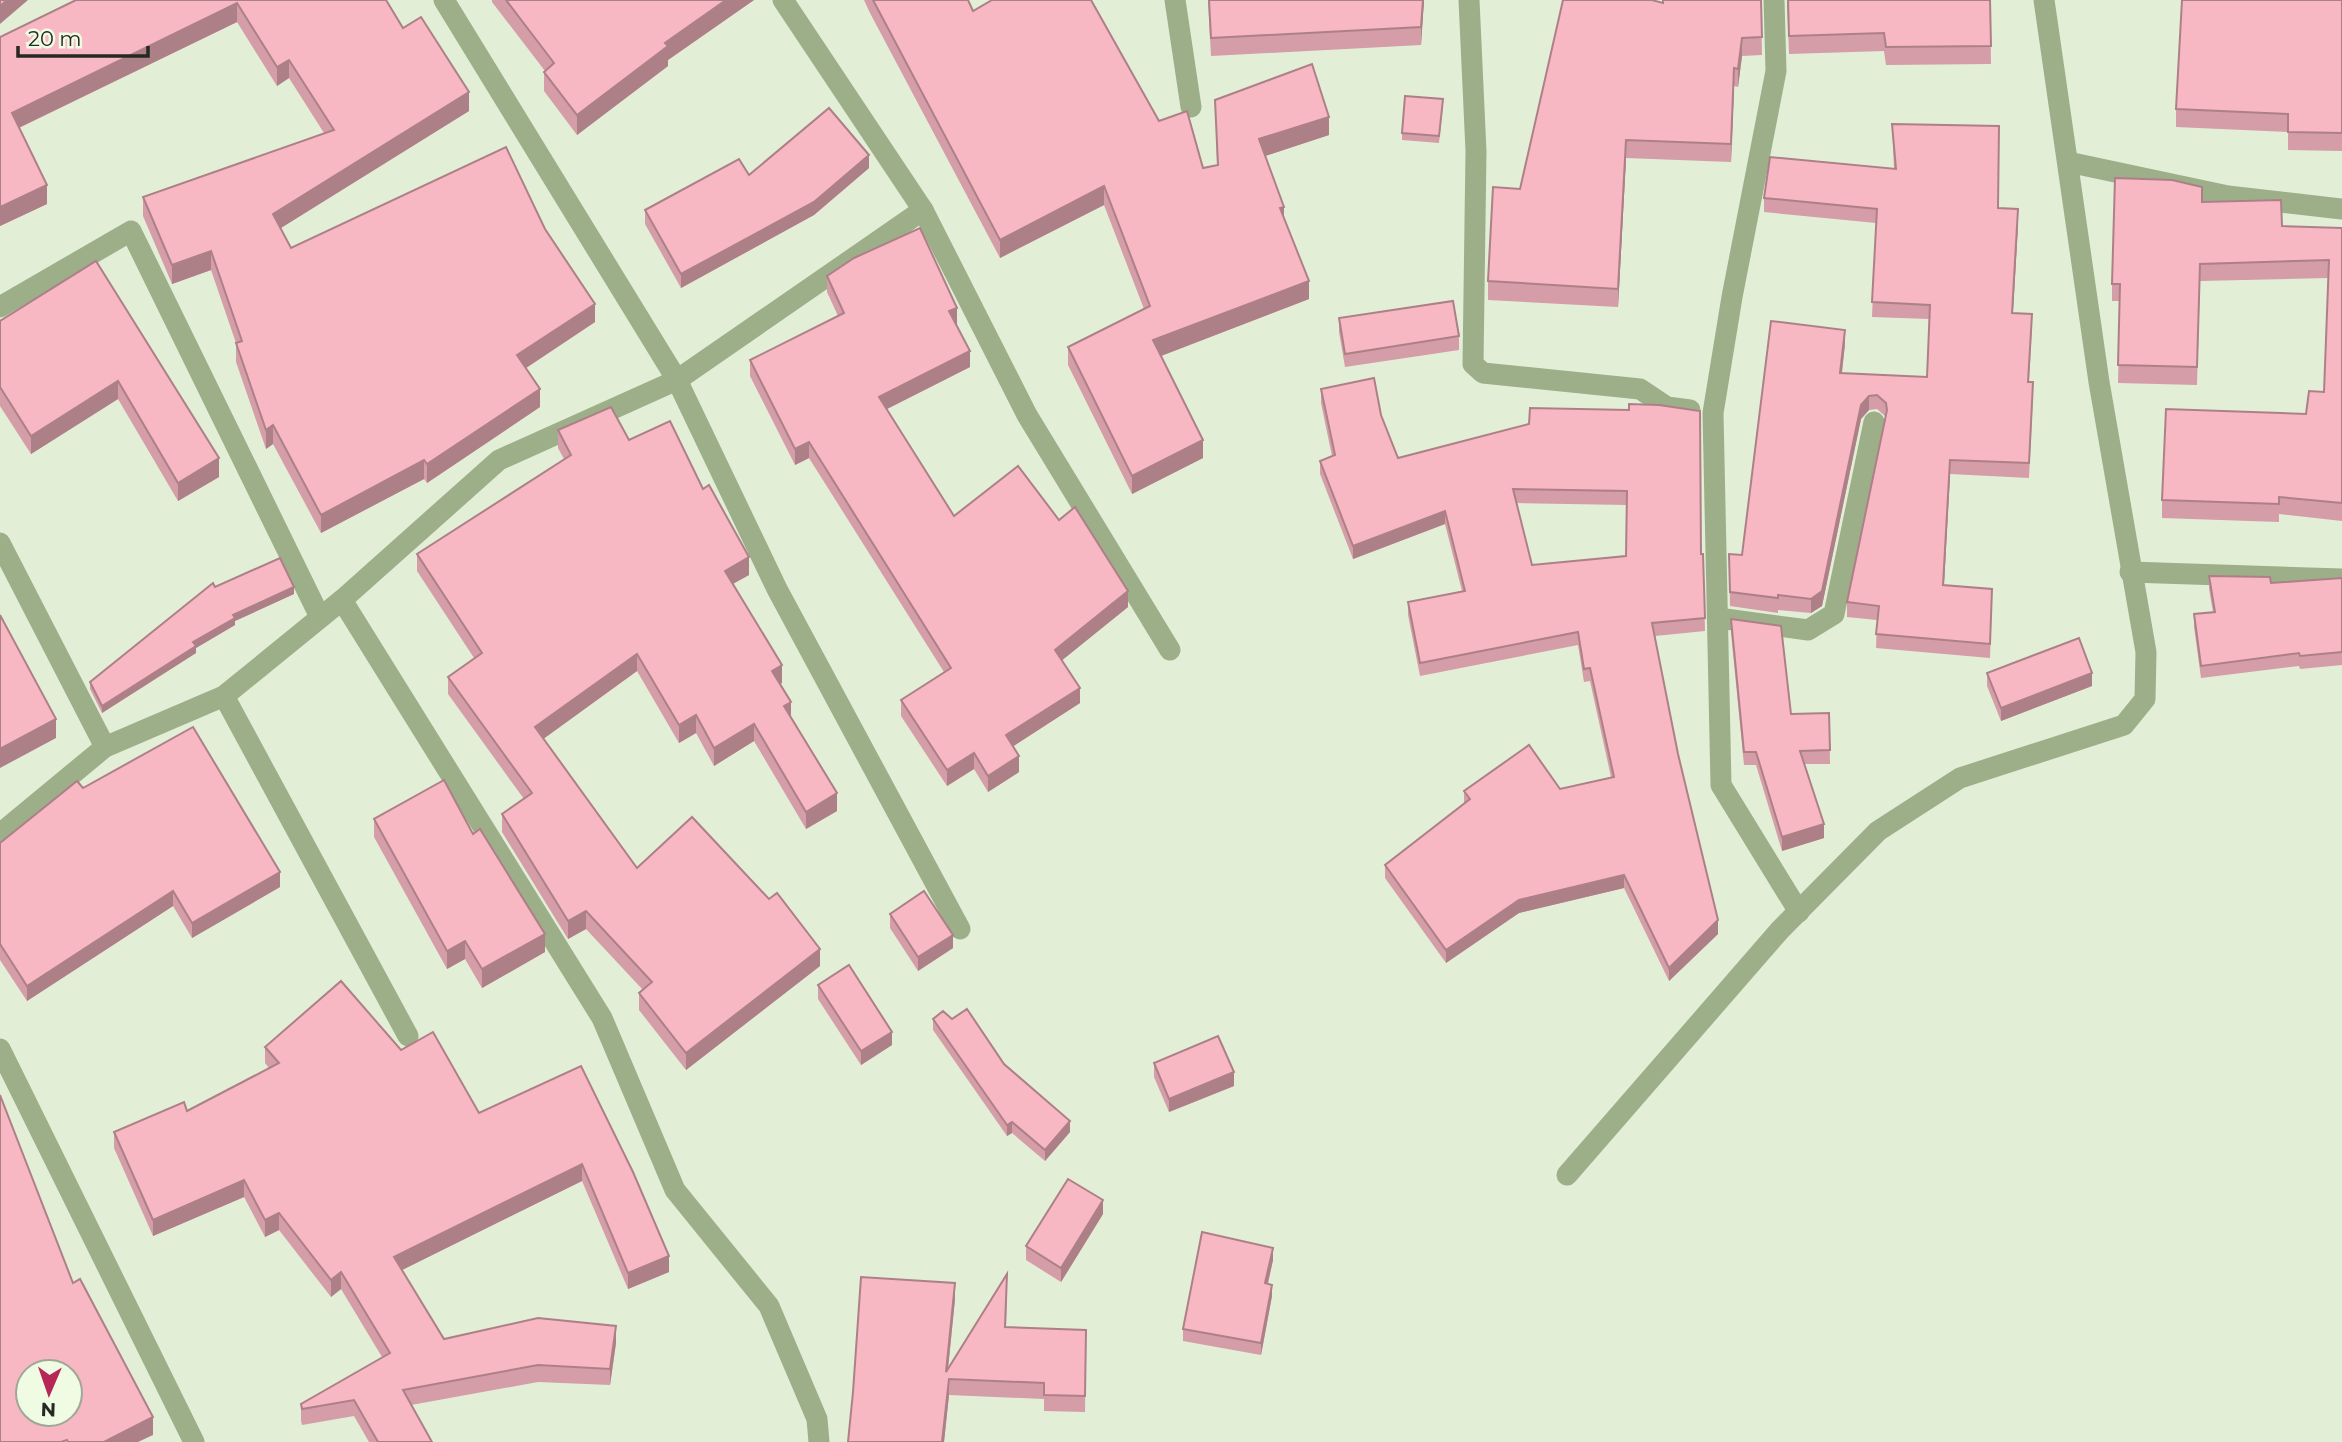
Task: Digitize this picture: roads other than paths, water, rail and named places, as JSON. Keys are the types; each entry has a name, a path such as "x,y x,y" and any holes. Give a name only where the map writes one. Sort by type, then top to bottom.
{"street":[{"path":"444,0 677,380 777,589 960,929"},
{"path":"783,0 923,210 1027,415 1170,650"},
{"path":"1175,0 1191,107"},
{"path":"1469,0 1476,151 1473,364 1483,373 1640,389 1667,407 1713,413"},
{"path":"1774,0 1776,71 1732,296 1713,413 1721,785 1799,912"},
{"path":"1567,1175 1799,912 1878,831 1960,778 2124,726 2145,699 2146,652 2099,382 2044,0"},
{"path":"2068,162 2228,196 2342,209"},
{"path":"0,834 105,747 225,696 319,615 342,600 499,460 677,380 923,210"},
{"path":"0,307 131,230 319,615"},
{"path":"1718,618 1808,630 1835,614 1874,422"},
{"path":"0,543 105,747"},
{"path":"2130,572 2342,579"},
{"path":"342,600 602,1018 675,1190 769,1306 817,1419 820,1442"},
{"path":"225,696 408,1036"},
{"path":"0,1049 194,1442"}]}
